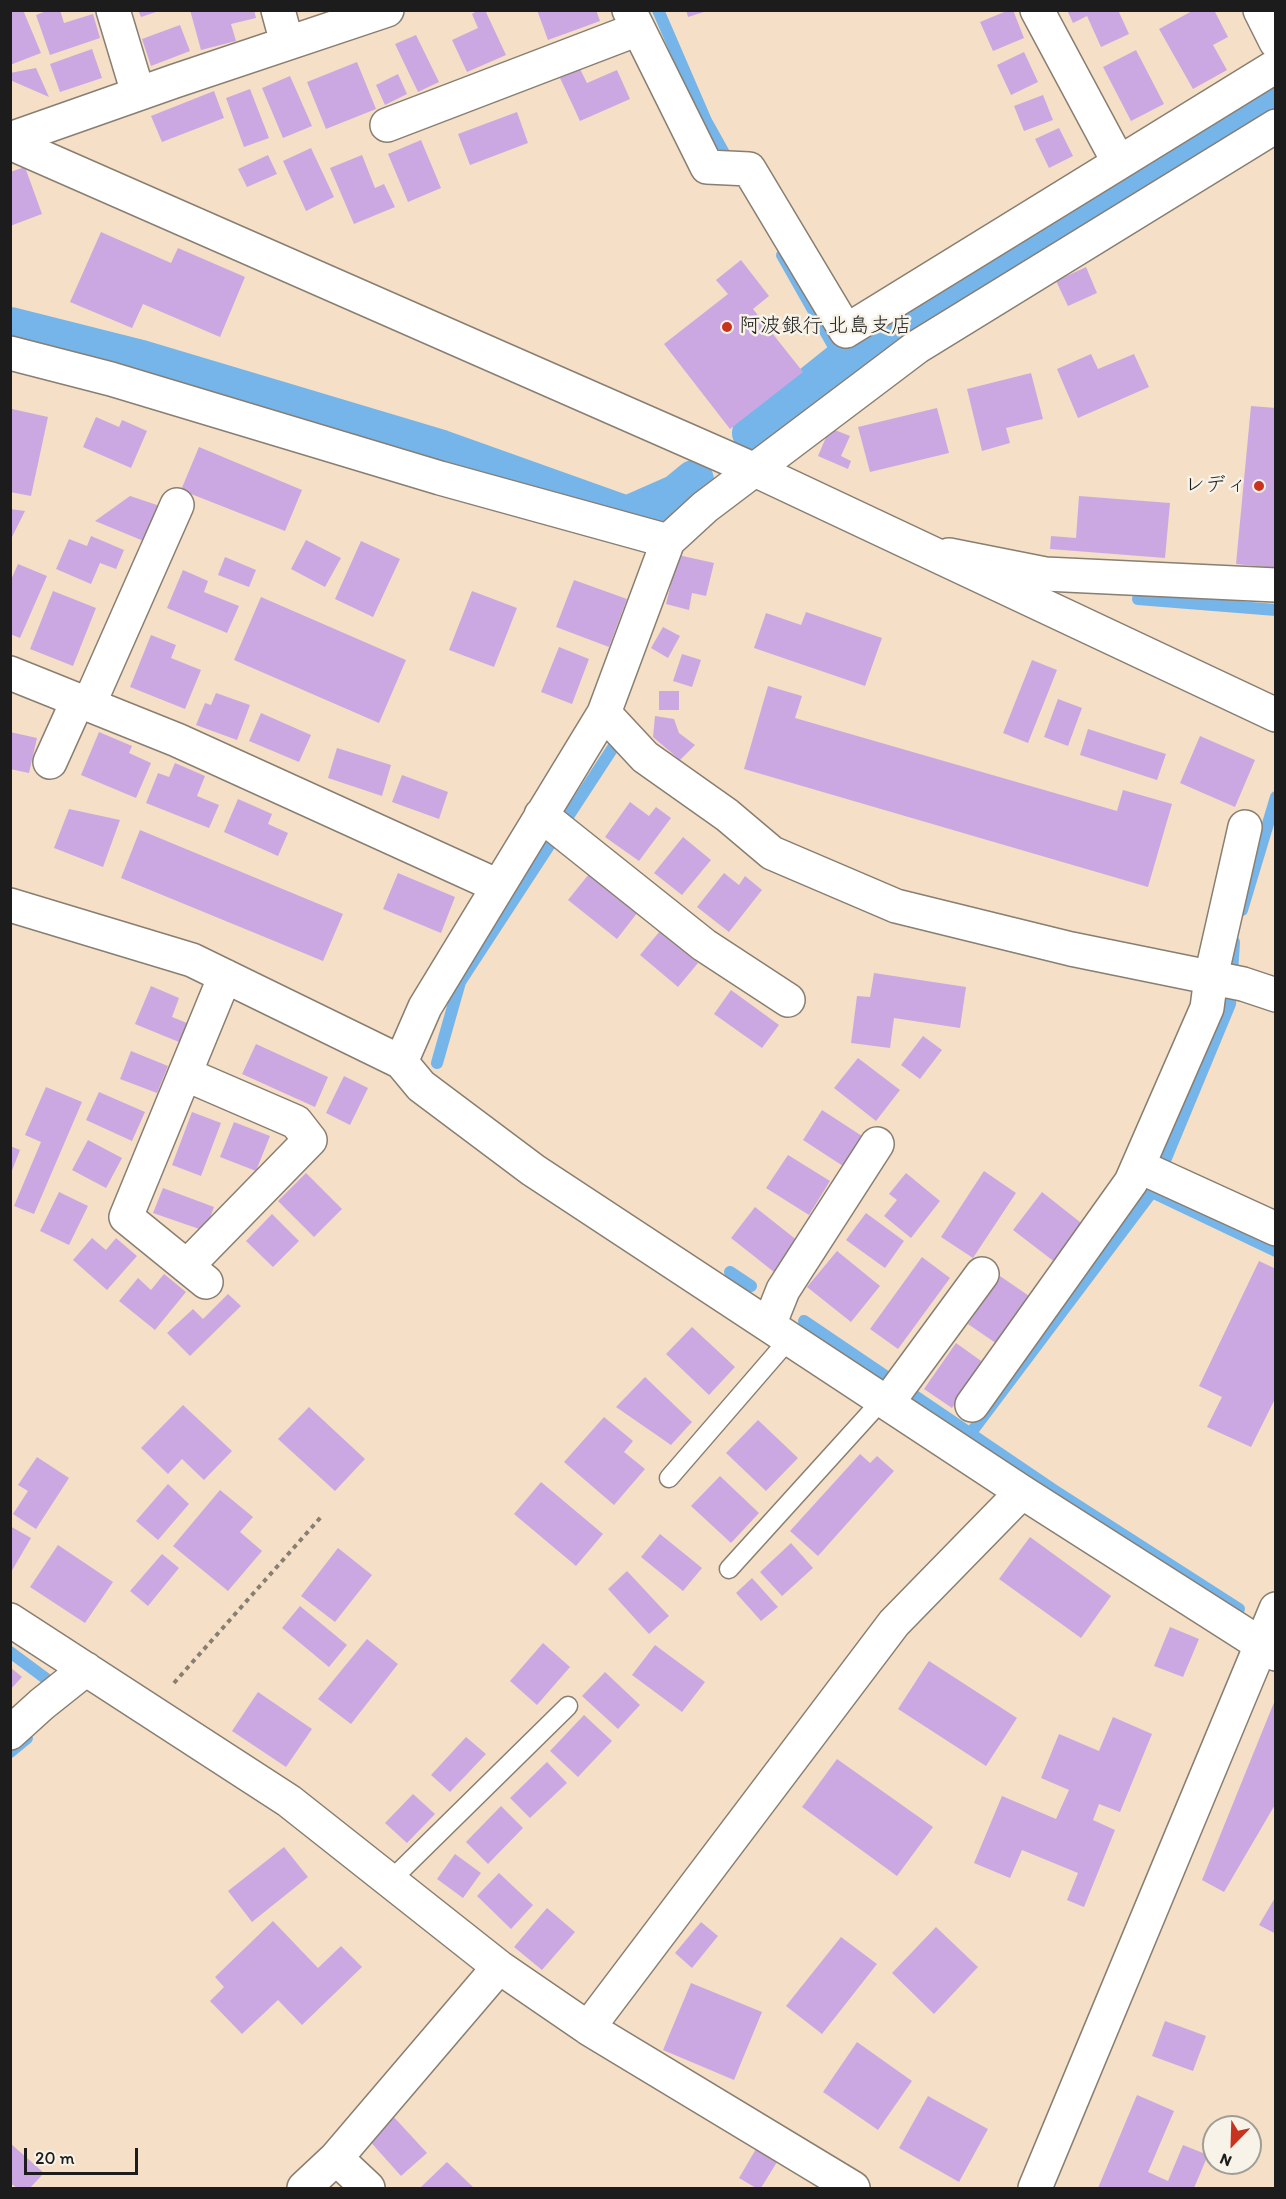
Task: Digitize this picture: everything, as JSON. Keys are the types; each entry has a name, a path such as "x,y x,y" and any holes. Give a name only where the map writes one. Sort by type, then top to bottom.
{"street":[{"path":"113,10 138,93"},
{"path":"278,10 287,43"},
{"path":"10,141 138,93 387,10"},
{"path":"1037,10 1118,161"},
{"path":"1260,10 1275,42"},
{"path":"387,125 633,20 707,167 749,168 846,330 1275,66"},
{"path":"401,1062 424,1007 604,713 668,541 705,507 917,347 1275,126"},
{"path":"10,141 755,470 1275,715"},
{"path":"10,353 111,379 440,478 668,541"},
{"path":"50,762 84,702 177,505"},
{"path":"923,550 1045,574 1275,585"},
{"path":"10,673 177,740 498,886"},
{"path":"604,713 645,757 727,815 772,853 896,906 1071,949 1243,984 1275,995"},
{"path":"542,815 704,945 788,1000"},
{"path":"972,1405 1131,1182 1207,1008 1211,977 1245,827"},
{"path":"10,905 192,960 401,1062 421,1086 533,1170 780,1331 892,1393 1022,1492 1269,1649"},
{"path":"185,1074 297,1122 310,1140 197,1274 126,1216 225,976"},
{"path":"780,1331 783,1290 877,1144"},
{"path":"1138,1166 1275,1229"},
{"path":"892,1393 982,1274"},
{"path":"588,2028 894,1623 1022,1492"},
{"path":"1035,2188 1269,1649 1275,1609"},
{"path":"10,1620 289,1801 499,1967 588,2028 853,2188"},
{"path":"10,1733 86,1669"},
{"path":"304,2188 336,2158 499,1967"},
{"path":"336,2158 368,2188"}],"lane":[{"path":"669,1478 780,1331"},
{"path":"729,1569 892,1393"},
{"path":"390,1881 568,1706"}],"path":[{"path":"151,1710 321,1517"}],"building":[{"path":"10,10 23,10 41,53 10,65"},
{"path":"49,10 60,10 64,23 93,14 100,38 50,55 36,15"},
{"path":"138,10 159,10 159,11 141,17"},
{"path":"190,10 254,10 256,18 231,24 236,41 201,50"},
{"path":"478,10 485,10 506,55 467,72 452,40 478,28 472,14"},
{"path":"537,10 596,10 600,21 548,40"},
{"path":"686,10 707,10 707,11 688,17"},
{"path":"1013,10 1024,38 993,51 980,22"},
{"path":"1067,10 1118,10 1129,34 1101,47 1087,16 1073,23"},
{"path":"1194,10 1214,10 1228,37 1213,45 1227,70 1193,89 1159,29"},
{"path":"180,25 190,51 151,66 142,39"},
{"path":"416,35 439,82 418,92 395,44"},
{"path":"92,49 102,78 60,92 50,64"},
{"path":"1136,50 1164,104 1131,121 1103,67"},
{"path":"1024,52 1038,82 1011,95 997,65"},
{"path":"357,62 376,109 326,129 307,82"},
{"path":"36,68 49,97 10,80 10,73"},
{"path":"580,69 587,83 617,70 630,99 580,121 560,78"},
{"path":"398,74 407,94 385,105 376,85"},
{"path":"290,76 312,126 283,138 262,88"},
{"path":"250,89 269,138 244,147 226,98"},
{"path":"214,91 224,118 162,142 151,116"},
{"path":"1043,95 1053,120 1024,131 1014,106"},
{"path":"517,112 528,143 470,165 458,134"},
{"path":"1059,128 1073,156 1049,168 1035,139"},
{"path":"421,140 441,188 408,202 388,154"},
{"path":"311,148 334,197 306,211 283,161"},
{"path":"268,155 277,174 247,187 238,169"},
{"path":"362,155 375,188 384,184 395,207 354,224 330,168"},
{"path":"25,167 42,214 10,226 10,172"},
{"path":"101,232 171,263 178,248 245,277 220,337 143,304 132,328 70,302"},
{"name":"阿波銀行 北島支店","path":"741,260 769,296 753,309 803,372 730,429 664,344 728,294 716,280"},
{"path":"1086,267 1097,293 1068,306 1056,281"},
{"path":"1091,354 1098,369 1134,354 1149,387 1078,418 1057,369"},
{"path":"1031,373 1043,419 1006,428 1010,443 982,451 967,389"},
{"name":"レディ","path":"1251,406 1276,408 1276,568 1236,564"},
{"path":"937,408 949,453 870,472 858,427"},
{"path":"12,409 48,417 31,496 10,492"},
{"path":"96,417 119,427 122,420 147,431 131,468 83,447"},
{"path":"830,428 850,436 841,456 851,461 848,469 818,456"},
{"path":"199,447 302,490 285,531 181,490"},
{"path":"130,496 160,506 146,542 95,521"},
{"path":"1079,496 1170,503 1165,558 1050,549 1051,536 1076,538"},
{"path":"10,509 25,511 10,541"},
{"path":"91,536 124,550 116,569 100,563 91,584 56,569 69,539 87,546"},
{"path":"306,540 341,558 325,587 291,569"},
{"path":"361,541 400,559 373,617 335,599"},
{"path":"678,555 714,563 706,596 692,593 689,610 666,604"},
{"path":"225,557 256,570 249,587 218,575"},
{"path":"18,564 47,576 20,638 10,634 10,582"},
{"path":"183,570 208,581 204,592 239,606 227,633 167,608"},
{"path":"574,580 627,599 609,647 556,627"},
{"path":"53,591 96,608 73,666 30,649"},
{"path":"472,591 517,608 494,667 449,650"},
{"path":"261,597 406,660 379,723 234,660"},
{"path":"806,612 882,638 865,686 754,648 766,613 801,625"},
{"path":"663,627 680,636 668,658 651,648"},
{"path":"151,635 176,645 171,658 201,670 185,709 130,687"},
{"path":"559,647 589,659 572,704 541,692"},
{"path":"682,654 701,660 692,687 673,681"},
{"path":"1032,660 1057,670 1028,743 1003,733"},
{"path":"768,686 802,696 795,718 1117,811 1123,790 1172,804 1148,887 744,769"},
{"path":"659,691 679,691 679,710 659,710"},
{"path":"216,693 250,705 237,740 196,725 205,703 211,705"},
{"path":"1058,699 1082,708 1068,746 1044,737"},
{"path":"261,713 311,735 299,762 249,741"},
{"path":"655,716 674,719 679,733 695,745 680,760 653,737"},
{"path":"1088,729 1166,754 1157,780 1080,755"},
{"path":"10,732 37,738 29,773 10,769"},
{"path":"99,732 132,746 129,753 151,763 136,798 81,775"},
{"path":"1200,736 1255,760 1235,807 1180,783"},
{"path":"337,748 391,765 382,796 328,778"},
{"path":"175,763 205,776 197,796 219,805 209,828 146,803 158,773 169,777"},
{"path":"402,775 448,792 439,819 392,802"},
{"path":"238,799 272,814 268,824 288,833 278,856 224,832"},
{"path":"630,802 649,816 656,807 671,818 639,861 605,837"},
{"path":"69,809 120,820 103,867 54,848"},
{"path":"140,830 343,914 323,961 121,878"},
{"path":"683,837 711,860 682,895 654,873"},
{"path":"593,869 641,908 617,939 568,900"},
{"path":"398,873 455,897 441,933 383,909"},
{"path":"724,873 739,885 745,876 762,890 729,932 697,907"},
{"path":"660,931 698,963 678,987 640,955"},
{"path":"874,973 966,987 960,1028 894,1018 890,1048 851,1043 857,996 870,997"},
{"path":"151,986 179,998 172,1017 187,1023 179,1042 135,1024"},
{"path":"731,990 779,1025 762,1048 714,1014"},
{"path":"923,1036 942,1050 920,1079 901,1065"},
{"path":"256,1044 328,1077 315,1107 242,1074"},
{"path":"131,1051 168,1066 157,1093 120,1079"},
{"path":"858,1058 900,1090 876,1121 834,1088"},
{"path":"344,1076 368,1088 350,1125 326,1113"},
{"path":"46,1087 82,1102 34,1214 14,1206 41,1142 25,1135"},
{"path":"99,1092 145,1112 132,1141 86,1120"},
{"path":"822,1110 862,1136 843,1166 803,1140"},
{"path":"192,1112 221,1123 201,1176 172,1165"},
{"path":"234,1122 270,1136 256,1171 220,1157"},
{"path":"88,1140 122,1158 106,1188 72,1170"},
{"path":"10,1146 20,1150 11,1173 10,1173"},
{"path":"788,1155 830,1181 809,1215 766,1188"},
{"path":"984,1171 1016,1193 973,1258 941,1237"},
{"path":"306,1173 342,1209 314,1237 278,1201"},
{"path":"906,1173 940,1201 911,1238 884,1216 897,1200 889,1194"},
{"path":"163,1188 214,1207 205,1231 153,1213"},
{"path":"59,1192 88,1206 69,1245 40,1231"},
{"path":"1042,1192 1085,1226 1056,1263 1013,1230"},
{"path":"755,1207 798,1241 774,1272 731,1238"},
{"path":"866,1213 904,1241 885,1268 846,1240"},
{"path":"272,1214 299,1241 273,1267 246,1241"},
{"path":"92,1238 106,1250 116,1238 137,1256 107,1290 73,1260"},
{"path":"837,1251 880,1286 851,1322 807,1287"},
{"path":"922,1257 950,1278 898,1349 870,1329"},
{"path":"1259,1261 1276,1269 1276,1397 1251,1447 1207,1427 1222,1397 1199,1386"},
{"path":"164,1274 186,1292 155,1330 119,1301 138,1278 151,1290"},
{"path":"1000,1276 1032,1298 1000,1346 968,1324"},
{"path":"228,1294 241,1306 190,1356 167,1333 193,1309 203,1319"},
{"path":"692,1327 735,1367 709,1395 666,1354"},
{"path":"956,1343 984,1363 952,1408 924,1389"},
{"path":"645,1377 692,1422 671,1445 616,1407"},
{"path":"183,1405 232,1451 204,1480 182,1459 168,1474 141,1448"},
{"path":"309,1407 365,1459 335,1491 278,1439"},
{"path":"604,1417 633,1441 624,1452 645,1469 614,1505 564,1462"},
{"path":"758,1420 798,1458 766,1491 726,1453"},
{"path":"860,1454 870,1463 877,1456 894,1471 818,1556 790,1531"},
{"path":"37,1457 69,1478 36,1529 13,1514 28,1491 18,1485"},
{"path":"720,1476 759,1513 731,1543 691,1506"},
{"path":"541,1482 603,1534 576,1566 514,1514"},
{"path":"168,1484 189,1504 158,1540 136,1521"},
{"path":"220,1490 253,1517 240,1532 262,1551 228,1591 173,1546"},
{"path":"10,1526 31,1538 10,1574"},
{"path":"660,1534 702,1568 683,1591 641,1557"},
{"path":"1030,1537 1111,1596 1081,1638 999,1579"},
{"path":"791,1543 813,1568 782,1596 760,1572"},
{"path":"58,1545 113,1582 85,1623 30,1587"},
{"path":"338,1548 372,1575 335,1622 301,1596"},
{"path":"162,1554 179,1568 148,1606 130,1591"},
{"path":"627,1571 669,1616 649,1634 608,1589"},
{"path":"752,1578 778,1607 761,1621 736,1593"},
{"path":"300,1606 347,1645 329,1667 282,1628"},
{"path":"1170,1627 1199,1639 1183,1677 1154,1666"},
{"path":"367,1639 398,1664 351,1724 318,1699"},
{"path":"543,1643 570,1667 537,1705 510,1681"},
{"path":"655,1645 705,1682 682,1712 632,1675"},
{"path":"929,1661 1017,1718 986,1766 898,1709"},
{"path":"10,1667 22,1677 10,1690"},
{"path":"605,1672 640,1705 618,1729 582,1696"},
{"path":"258,1692 312,1729 286,1767 232,1731"},
{"path":"1275,1700 1276,1803 1224,1892 1202,1880"},
{"path":"584,1715 612,1741 578,1777 550,1751"},
{"path":"1113,1717 1152,1734 1120,1812 1099,1804 1093,1820 1115,1830 1084,1907 1067,1900 1078,1873 1022,1850 1010,1878 974,1863 1002,1796 1056,1819 1069,1790 1041,1778 1059,1734 1099,1751"},
{"path":"466,1737 486,1754 450,1792 431,1775"},
{"path":"837,1759 933,1827 897,1876 802,1807"},
{"path":"547,1762 567,1783 530,1818 510,1798"},
{"path":"413,1794 435,1814 407,1843 385,1823"},
{"path":"501,1806 523,1828 488,1864 466,1842"},
{"path":"284,1847 308,1877 252,1922 228,1891"},
{"path":"455,1854 481,1873 463,1898 437,1879"},
{"path":"499,1873 533,1905 511,1929 477,1896"},
{"path":"1276,1896 1276,1934 1259,1925"},
{"path":"547,1908 575,1932 542,1970 514,1947"},
{"path":"273,1921 318,1968 341,1946 362,1967 302,2025 278,2000 242,2034 210,2001 224,1987 215,1977"},
{"path":"701,1922 718,1936 692,1968 675,1953"},
{"path":"936,1927 978,1967 934,2014 892,1973"},
{"path":"841,1937 877,1964 822,2034 786,2006"},
{"path":"691,1983 762,2012 734,2080 663,2050"},
{"path":"1165,2021 1206,2036 1193,2071 1152,2056"},
{"path":"857,2042 912,2081 878,2130 823,2092"},
{"path":"1137,2095 1174,2111 1148,2172 1168,2181 1183,2145 1202,2153 1202,2169 1194,2188 1098,2188"},
{"path":"928,2096 988,2129 959,2182 899,2148"},
{"path":"392,2115 427,2153 401,2176 367,2138"},
{"path":"10,2143 44,2173 30,2188 17,2188 10,2183"},
{"path":"756,2149 777,2162 761,2188 756,2188 739,2178"},
{"path":"447,2162 474,2188 420,2188"}],"waterway":[{"path":"658,10 706,121 730,164"},
{"path":"752,433 842,361 1074,212 1276,95"},
{"path":"782,255 842,361"},
{"path":"10,327 141,360 442,450 627,516 677,494 694,480"},
{"path":"1138,599 1276,610"},
{"path":"437,1063 460,982 616,743"},
{"path":"1242,910 1276,797"},
{"path":"970,1434 1152,1192 1230,1004 1234,942"},
{"path":"1152,1192 1276,1251"},
{"path":"730,1272 751,1286"},
{"path":"804,1321 1052,1489 1239,1609"},
{"path":"10,1652 60,1689"},
{"path":"10,1752 27,1738"}],"place":[{"name":"阿波銀行 北島支店","path":"727,327"},
{"name":"レディ","path":"1259,486"}]}
